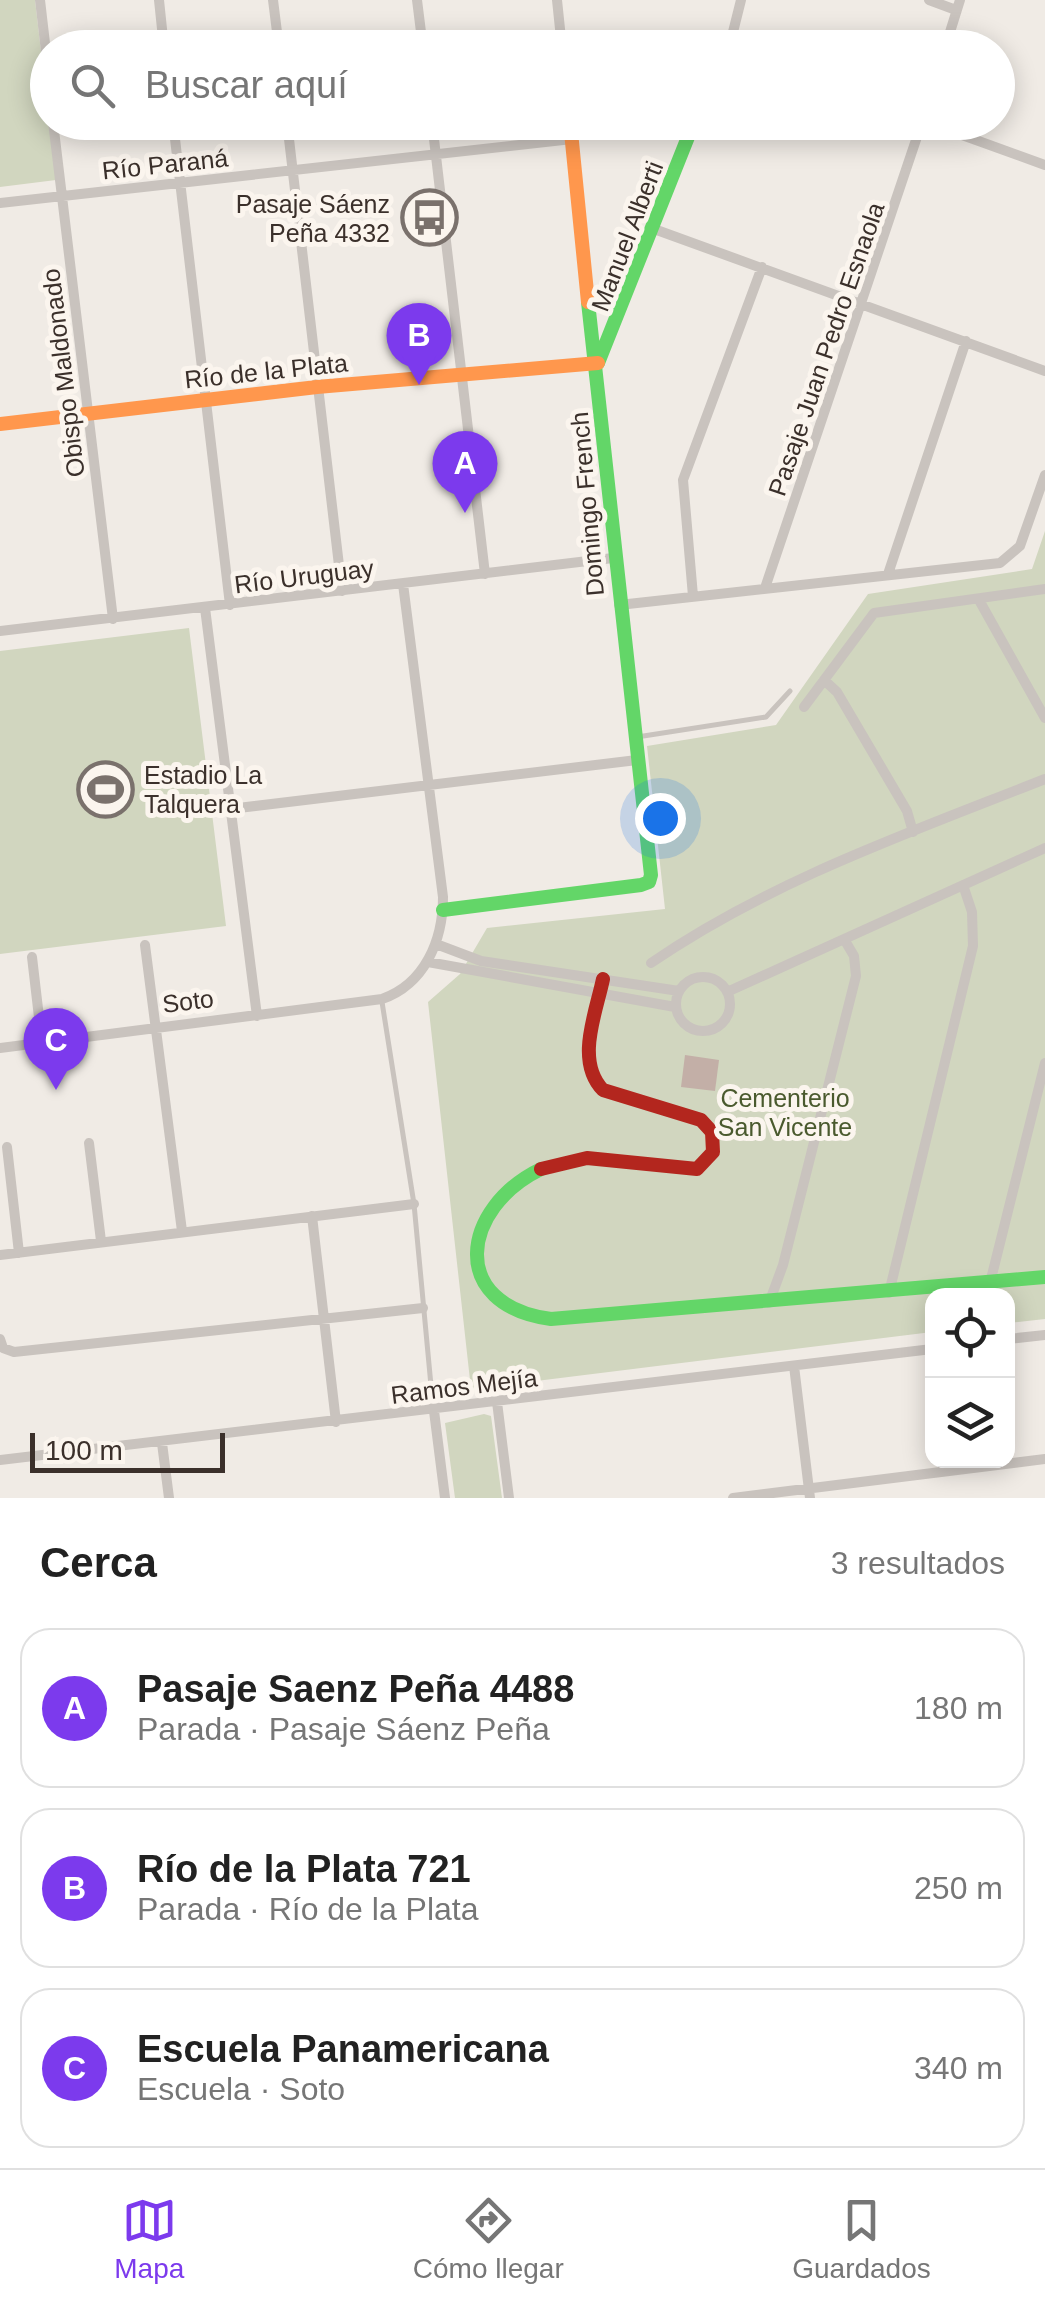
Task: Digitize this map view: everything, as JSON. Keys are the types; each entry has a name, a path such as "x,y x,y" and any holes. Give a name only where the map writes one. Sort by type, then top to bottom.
{"street":[{"path":"40,0 43,30"},
{"path":"159,0 162,30"},
{"path":"273,0 277,30"},
{"path":"416,0 420,30"},
{"path":"557,0 560,30"},
{"path":"734,30 741,0"},
{"path":"930,0 958,5 950,30"},
{"name":"Obispo Maldonado","path":"55,140 112,619"},
{"path":"175,140 230,605"},
{"path":"289,140 342,591"},
{"path":"434,140 485,574"},
{"name":"Río Paraná","path":"0,203 562,140"},
{"name":"Domingo French","path":"443,910 649,882 572,140"},
{"name":"Manuel Alberti","path":"597,364 603,358 687,140"},
{"name":"Pasaje Juan Pedro Esnaola","path":"766,588 918,140"},
{"path":"975,140 1045,165"},
{"path":"654,229 1045,372"},
{"path":"693,596 683,480 762,267"},
{"path":"888,574 901,524 966,342"},
{"name":"Río de la Plata","path":"0,424 317,387 597,364"},
{"path":"619,605 1000,564 1020,546 1045,474"},
{"name":"Río Uruguay","path":"0,632 614,558"},
{"path":"382,999 400,990 428,962 443,910 403,584"},
{"path":"804,708 874,613 1045,589"},
{"path":"979,600 1045,718"},
{"path":"204,608 257,1016"},
{"path":"824,680 836,692 887,777 913,832"},
{"path":"230,810 637,760"},
{"path":"651,964 715,920 913,832 1045,780"},
{"path":"727,992 1045,848"},
{"path":"889,1293 973,946 972,912 963,885"},
{"path":"770,1303 856,976 854,956 844,939"},
{"path":"436,944 481,960 675,1006"},
{"path":"145,945 182,1231"},
{"path":"32,957 42,1043"},
{"path":"428,962 602,987 679,990"},
{"path":"708,977 727,992 729,1011 710,1030 683,1024 675,1006 679,990 691,979 708,977"},
{"path":"602,987 589,1063 593,1082 603,1090 702,1120 713,1131 716,1148 707,1163 697,1169 566,1160 519,1182 494,1203 481,1228 479,1268 486,1288 509,1311 530,1319 770,1303 1045,1278"},
{"name":"Soto","path":"0,1048 382,999"},
{"path":"990,1283 1045,1063"},
{"path":"89,1143 101,1242"},
{"path":"7,1147 19,1252"},
{"path":"0,1255 414,1204"},
{"path":"312,1216 336,1422"},
{"path":"0,1339 8,1352 423,1308"},
{"path":"1015,1339 1045,1335"},
{"name":"Ramos Mejía","path":"0,1460 925,1350"},
{"path":"794,1366 809,1493"},
{"path":"497,1402 509,1498"},
{"path":"434,1411 444,1498"},
{"path":"162,1443 169,1498"},
{"path":"732,1498 809,1493 1045,1459"}],"lane":[{"path":"634,737 766,718 790,691"},
{"path":"382,999 414,1204 434,1411"}],"green space":[{"path":"0,0 35,0 38,30 30,30 30,140 51,140 56,180 0,187"},
{"name":"Cementerio San Vicente","path":"1045,531 1045,1319 1015,1322 1015,1288 925,1288 925,1333 471,1389 428,1002 460,974 487,928 665,909 647,746 776,725 868,594 1032,569"},
{"name":"Estadio La Talquera","path":"189,628 226,926 0,954 0,651"},
{"path":"484,1414 491,1416 502,1498 455,1498 445,1423"}],"building":[{"path":"685,1055 719,1060 715,1091 681,1087"}],"traffic: fast":[{"path":"598,363 687,140"},
{"path":"443,910 641,885 649,882 651,875 588,302"},
{"path":"541,1169 514,1186 494,1207 482,1230 477,1253 481,1276 494,1295 517,1310 551,1319 1045,1277"}],"traffic: slow":[{"path":"572,140 588,302"},
{"path":"0,424 317,387 598,363"}],"traffic: jam":[{"path":"541,1169 587,1158 697,1169 713,1152 712,1132 701,1120 603,1090 595,1078 590,1065 590,1036 603,979"}],"place":[{"name":"Pasaje Sáenz Peña 4332","path":"429,218"},
{"name":"Río de la Plata 721","path":"419,385"},
{"name":"Pasaje Saenz Peña 4488","path":"465,513"},
{"name":"Estadio La Talquera","path":"105,789"},
{"name":"Escuela Panamericana","path":"56,1090"}]}
